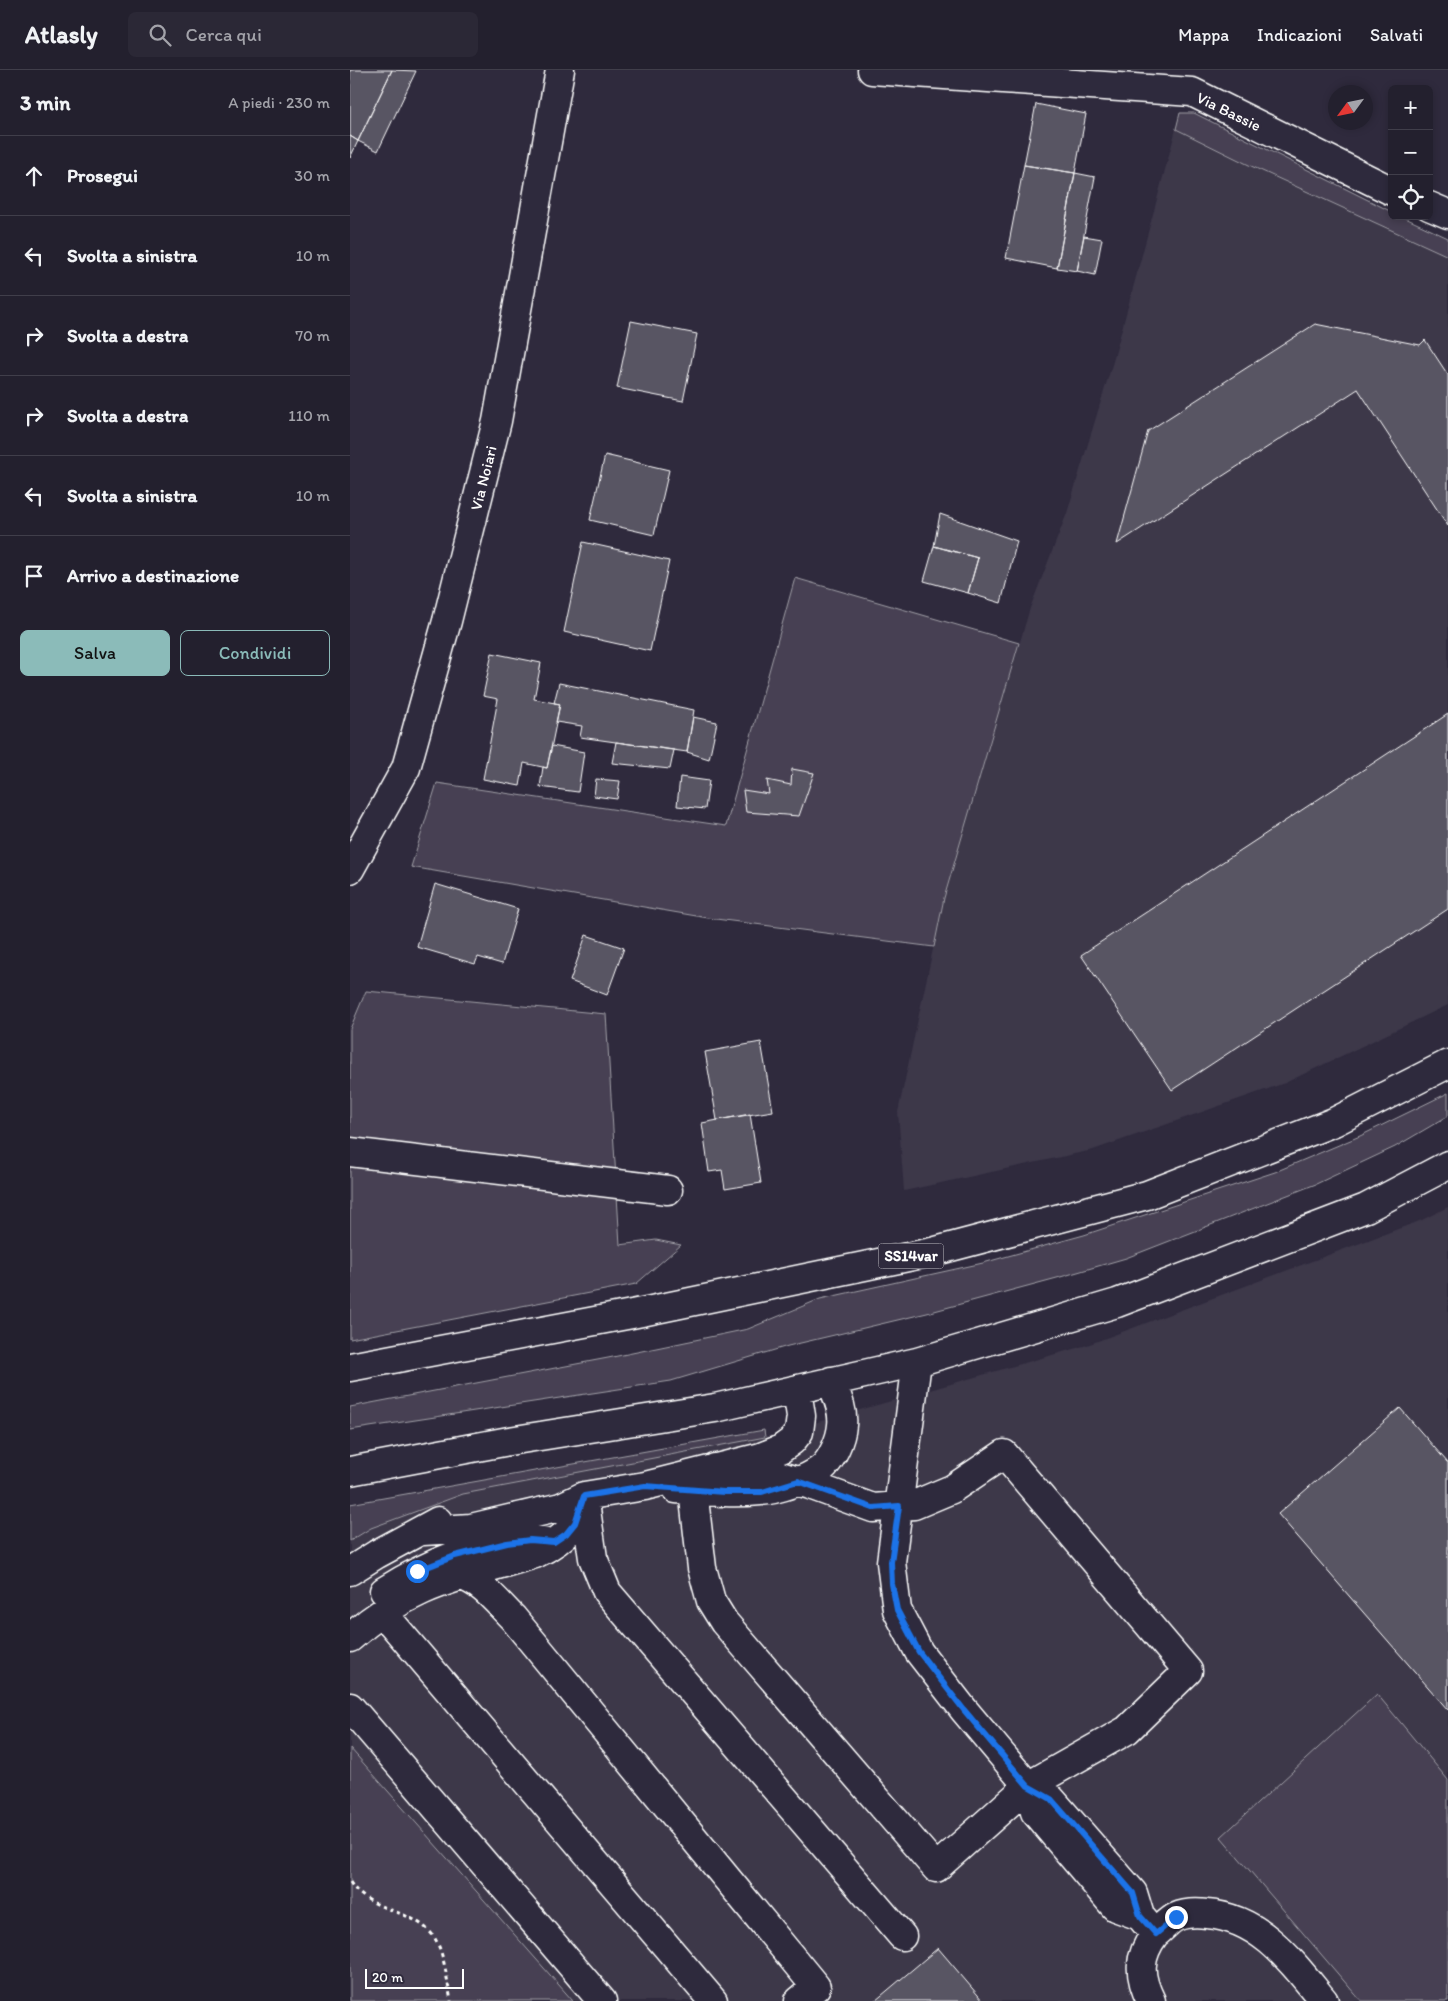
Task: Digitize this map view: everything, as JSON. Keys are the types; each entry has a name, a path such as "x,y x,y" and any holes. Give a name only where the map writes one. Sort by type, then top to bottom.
{"main road":[{"name":"Via Noiari","path":"350,869 406,768 447,621 497,421 560,70"},
{"name":"Via Bassie","path":"872,70 1192,92 1388,189"},
{"path":"1433,208 1448,214"},
{"name":"SS14var","path":"350,1368 632,1314 932,1252 1147,1196 1334,1122 1448,1064"},
{"path":"350,1152 668,1190"},
{"path":"350,1471 510,1441 714,1408 917,1362 1117,1302 1366,1208 1448,1165"},
{"path":"917,1362 891,1562 897,1610 919,1652 964,1710 1028,1786 1036,1812 1115,1907 1148,1925 1200,1913 1222,1915 1247,1924 1268,1939 1324,2001"},
{"path":"645,1486 724,1492 762,1492 798,1481 822,1468 835,1450 842,1425 841,1409 831,1381"},
{"path":"350,1571 377,1554 423,1531 471,1528 561,1507 584,1496 645,1486 761,1457 781,1449 792,1441 799,1432 801,1416 796,1390"},
{"path":"692,1490 702,1568 711,1601 724,1622 936,1868 1028,1786 1127,1730 1188,1671 1004,1454 952,1489 914,1505 873,1508 798,1481 751,1468 715,1468"},
{"path":"350,1638 383,1613 417,1592 460,1575 535,1554 546,1549 566,1534 575,1523 584,1496"},
{"path":"584,1496 594,1558 608,1592 902,1936"},
{"path":"350,1615 385,1590 417,1571 455,1556 507,1543 530,1540 554,1542"},
{"path":"460,1575 474,1580 483,1587 512,1618 816,1987 800,2001"},
{"path":"383,1613 713,2001"},
{"path":"350,1707 602,2001"},
{"path":"1148,1925 1141,1966 1145,1990 1151,2001"}],"path":[{"path":"350,1882 356,1892 365,1899 412,1919 431,1932 441,1954 450,2001"}],"shaded area":[{"path":"1180,113 1194,113 1388,210 1388,220 1410,220 1448,238 1448,256 1249,165 1176,129"},
{"path":"1176,129 1249,165 1448,256 1448,1005 1285,1083 1093,1150 904,1191 898,1112 944,898 1030,608 1067,513 1114,358"},
{"path":"795,578 1019,643 944,898 934,947 708,918 411,867 437,783 726,826"},
{"path":"366,991 606,1014 620,1245 656,1240 681,1245 636,1284 350,1339 350,1029"},
{"path":"1448,1093 1448,1116 1395,1147 1316,1184 1126,1258 927,1313 788,1346 671,1381 350,1430 350,1407 608,1358 748,1329 820,1299 983,1263 1084,1235 1275,1172 1360,1136"},
{"path":"1448,1207 1448,2001 350,2001 350,1541 371,1528 463,1494 765,1437 1087,1345 1422,1220"},
{"path":"764,1430 765,1437 463,1494 371,1528 350,1541 350,1504"},
{"path":"1377,1694 1448,1780 1448,2001 1361,2001 1221,1837"},
{"path":"350,1748 573,2001 350,2001"}],"building":[{"path":"350,70 392,70 358,141 350,136"},
{"path":"392,70 416,71 378,151 358,141"},
{"path":"1036,104 1086,114 1075,173 1024,165"},
{"path":"350,136 358,141 350,158"},
{"path":"1024,165 1075,173 1057,268 1006,258"},
{"path":"1075,173 1095,177 1077,271 1057,268"},
{"path":"1084,236 1102,239 1095,275 1077,271"},
{"path":"631,321 697,334 683,401 617,388"},
{"path":"1315,324 1420,345 1425,340 1448,375 1448,526 1358,389 1117,544 1148,431"},
{"path":"605,455 669,470 654,535 590,520"},
{"path":"940,514 1017,541 1001,603 968,593 978,558 934,546"},
{"path":"583,542 669,561 650,651 564,632"},
{"path":"934,546 978,558 968,593 924,581"},
{"path":"492,653 541,663 534,699 560,704 547,768 524,763 520,786 483,779 498,699 483,696"},
{"path":"559,683 694,710 687,752 580,737 582,726 556,722 560,704 554,703"},
{"path":"1448,714 1448,909 1172,1090 1081,955"},
{"path":"693,717 717,722 709,759 687,752"},
{"path":"616,742 674,750 670,769 612,763"},
{"path":"552,746 584,752 578,792 540,787 543,767 547,768"},
{"path":"792,769 814,773 799,816 746,812 743,790 769,794 767,780 791,785"},
{"path":"680,777 709,781 705,809 677,806"},
{"path":"596,779 620,781 617,799 594,796"},
{"path":"435,884 518,909 502,964 478,957 475,964 417,947"},
{"path":"586,935 624,948 607,995 570,981"},
{"path":"761,1042 773,1111 717,1120 705,1052"},
{"path":"750,1114 761,1183 725,1189 722,1170 709,1172 702,1123"},
{"path":"1400,1408 1448,1463 1448,1710 1278,1514"},
{"path":"938,1948 983,2001 875,2001"}],"route":[{"path":"417,1571 455,1556 507,1543 530,1540 554,1542 566,1534 575,1523 584,1496 645,1486 724,1492 762,1492 798,1481 873,1508 899,1506 891,1562 892,1584 897,1610 919,1652 964,1710 1028,1786 1051,1799 1133,1893 1140,1916 1156,1934 1176,1917"}]}
